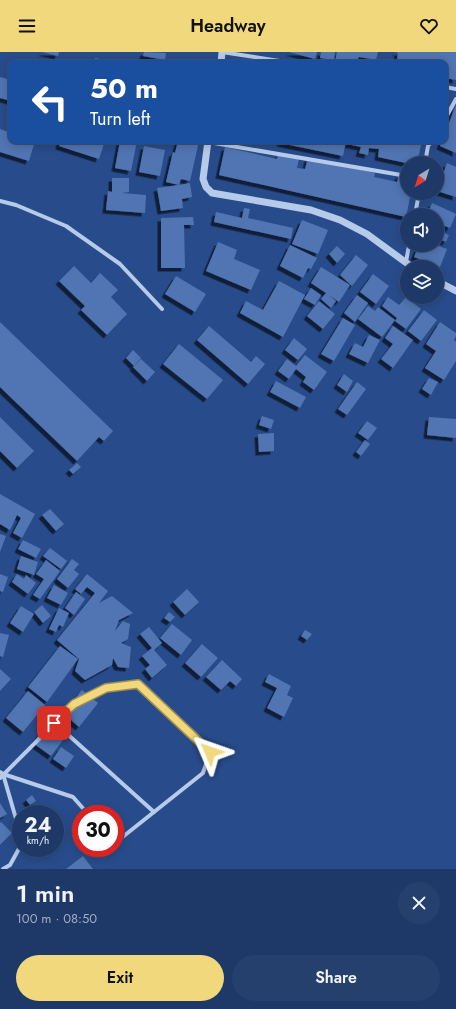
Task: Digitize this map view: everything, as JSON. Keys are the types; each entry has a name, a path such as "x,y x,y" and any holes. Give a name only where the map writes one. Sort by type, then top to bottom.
{"street":[{"path":"222,52 273,60"},
{"path":"448,114 456,99"},
{"path":"208,144 203,179 206,187 212,193 311,210 340,220 367,234 402,260"},
{"path":"220,144 400,175"},
{"path":"426,156 430,144"},
{"path":"0,201 16,205 66,226 120,264 162,309"},
{"path":"444,285 456,291"},
{"path":"0,778 2,773 74,704 106,688 138,684 210,752 203,773 124,836"},
{"path":"54,723 154,812"},
{"path":"2,773 73,797 80,805"},
{"path":"2,773 12,806"},
{"path":"2,869 10,865 14,857"}],"building":[{"path":"41,52 59,52 58,56"},
{"path":"144,52 166,53 165,60 143,56"},
{"path":"289,52 317,52 315,59"},
{"path":"321,52 335,52 334,60 320,58"},
{"path":"337,52 378,52 376,60 359,57 357,60 335,60"},
{"path":"395,52 456,52 456,80 448,79 448,60 397,60 398,53"},
{"path":"256,57 284,60 256,60"},
{"path":"95,58 106,60 95,60"},
{"path":"0,77 8,79 8,100 0,98"},
{"path":"456,105 456,153 440,146 441,144 448,144 448,125"},
{"path":"0,129 8,132 8,144 34,144 29,161 0,152"},
{"path":"59,144 104,144 99,159 59,146"},
{"path":"119,144 136,144 131,171 115,168"},
{"path":"177,144 198,144 190,181 181,179 179,185 166,182 173,152 175,153"},
{"path":"285,144 345,144 343,156"},
{"path":"347,144 421,144 419,156 400,156 400,162 378,157 379,149 369,148 368,155 359,153 361,147"},
{"path":"144,146 165,150 160,176 139,172"},
{"path":"225,147 277,159 278,154 299,159 297,168 305,169 308,158 375,173 374,177 397,182 400,175 400,200 410,200 408,208 400,208 400,216 219,175"},
{"path":"447,163 456,167 456,197 444,193 444,171"},
{"path":"112,178 129,178 129,192 122,193 146,195 145,213 106,210 108,191 112,192"},
{"path":"190,183 192,197 182,199 183,208 161,211 157,188"},
{"path":"432,203 443,208 430,208"},
{"path":"244,208 250,209 248,218 293,228 291,239 214,222 216,212 242,218"},
{"path":"444,208 456,214 450,228 444,226"},
{"path":"193,217 194,225 184,225 185,268 161,268 161,218"},
{"path":"302,220 328,230 318,254 292,244"},
{"path":"444,233 449,235 446,242 444,241"},
{"path":"218,242 237,250 234,259 260,270 251,290 206,271"},
{"path":"290,245 317,258 311,269 308,268 303,278 280,266"},
{"path":"337,246 345,254 337,263 329,254"},
{"path":"444,248 447,249 443,260 422,260 414,257 416,252 444,252"},
{"path":"356,255 368,265 352,286 340,275"},
{"path":"74,266 91,283 100,273 118,290 111,297 127,314 107,335 81,310 85,306 59,281"},
{"path":"321,267 350,285 339,302 329,295 336,301 331,308 321,299 326,293 311,283"},
{"path":"373,274 389,286 376,304 360,292"},
{"path":"176,276 206,294 195,312 165,294"},
{"path":"279,281 305,295 283,337 240,313 246,301 263,310"},
{"path":"311,288 321,295 315,305 304,299"},
{"path":"357,295 368,303 355,322 344,313"},
{"path":"388,297 399,305 415,304 421,309 406,329 395,321 397,318 382,306"},
{"path":"319,301 335,314 323,329 307,316"},
{"path":"368,306 375,311 378,307 395,320 382,337 358,319"},
{"path":"424,310 437,320 421,341 408,331"},
{"path":"343,318 355,325 334,361 321,354"},
{"path":"0,322 113,431 104,441 99,437 77,461 0,387"},
{"path":"440,322 456,333 454,340 456,342 456,361 444,380 425,368 436,351 426,344"},
{"path":"209,326 251,362 256,356 265,364 248,384 197,340"},
{"path":"393,326 413,340 393,368 381,359 393,344 385,338"},
{"path":"369,335 380,340 368,363 349,354 355,343 363,347"},
{"path":"294,338 307,349 298,360 285,350"},
{"path":"179,344 223,380 207,399 163,364"},
{"path":"133,350 141,358 134,366 126,358"},
{"path":"305,355 327,372 314,390 303,382 306,377 296,369 289,379 278,371 287,359 296,366"},
{"path":"141,359 155,372 147,381 133,367"},
{"path":"344,374 353,381 347,392 337,385"},
{"path":"429,378 438,382 431,395 422,389"},
{"path":"276,381 306,397 300,408 270,392"},
{"path":"357,382 366,389 347,415 338,409"},
{"path":"262,416 274,420 271,429 259,425"},
{"path":"0,417 34,451 17,468 0,451"},
{"path":"429,417 456,419 456,438 427,435"},
{"path":"367,421 377,428 368,440 358,433"},
{"path":"274,433 274,451 259,452 258,434"},
{"path":"365,440 370,444 361,456 356,452"},
{"path":"77,463 81,467 73,474 69,470"},
{"path":"0,494 35,514 22,538 13,533 21,518 17,515 10,530 0,524"},
{"path":"50,509 64,524 56,531 42,515"},
{"path":"0,534 6,536 0,552"},
{"path":"23,540 41,549 36,558 18,549"},
{"path":"50,548 67,561 61,569 43,556"},
{"path":"21,556 38,562 34,575 17,569"},
{"path":"72,559 79,564 74,570 79,574 68,588 57,579"},
{"path":"46,560 60,571 40,599 33,595 44,579 36,574"},
{"path":"0,574 8,577 3,592 0,591"},
{"path":"17,574 24,579 26,575 36,583 28,594 12,582"},
{"path":"87,574 108,591 99,603 112,596 133,613 119,620 115,631 123,621 130,624 128,639 121,643 131,647 129,668 118,667 113,658 112,665 85,680 75,671 79,659 57,640 95,593 87,587 81,594 75,589"},
{"path":"54,585 68,593 61,605 47,598"},
{"path":"187,589 199,602 185,615 173,602"},
{"path":"76,592 85,599 74,615 65,608"},
{"path":"42,605 51,616 43,623 34,612"},
{"path":"21,606 34,614 23,632 10,623"},
{"path":"59,608 69,613 63,627 59,625 56,632 49,629"},
{"path":"169,612 175,617 170,622 164,618"},
{"path":"172,624 192,640 181,655 160,638"},
{"path":"149,627 162,643 154,650 167,665 152,678 145,669 150,665 142,656 152,648 140,634"},
{"path":"305,630 312,634 307,640 301,636"},
{"path":"0,633 9,635 3,657 0,656"},
{"path":"202,644 218,658 201,677 185,663"},
{"path":"60,646 78,659 47,702 28,687"},
{"path":"222,660 242,679 236,686 230,681 221,690 206,677"},
{"path":"0,669 11,679 0,691"},
{"path":"269,674 291,686 287,695 293,698 284,717 267,708 277,688 265,682"},
{"path":"82,690 98,703 79,727 63,713"},
{"path":"28,691 45,705 23,732 6,718"},
{"path":"48,723 66,736 51,756 33,743"},
{"path":"61,747 74,756 66,768 53,759"},
{"path":"32,795 36,801 30,805 26,800"},
{"path":"0,803 7,814 0,818"},
{"path":"1,822 12,833 0,845"},
{"path":"84,857 93,869 66,869"}],"route":[{"path":"54,723 74,704 106,688 138,684 210,752"}]}
